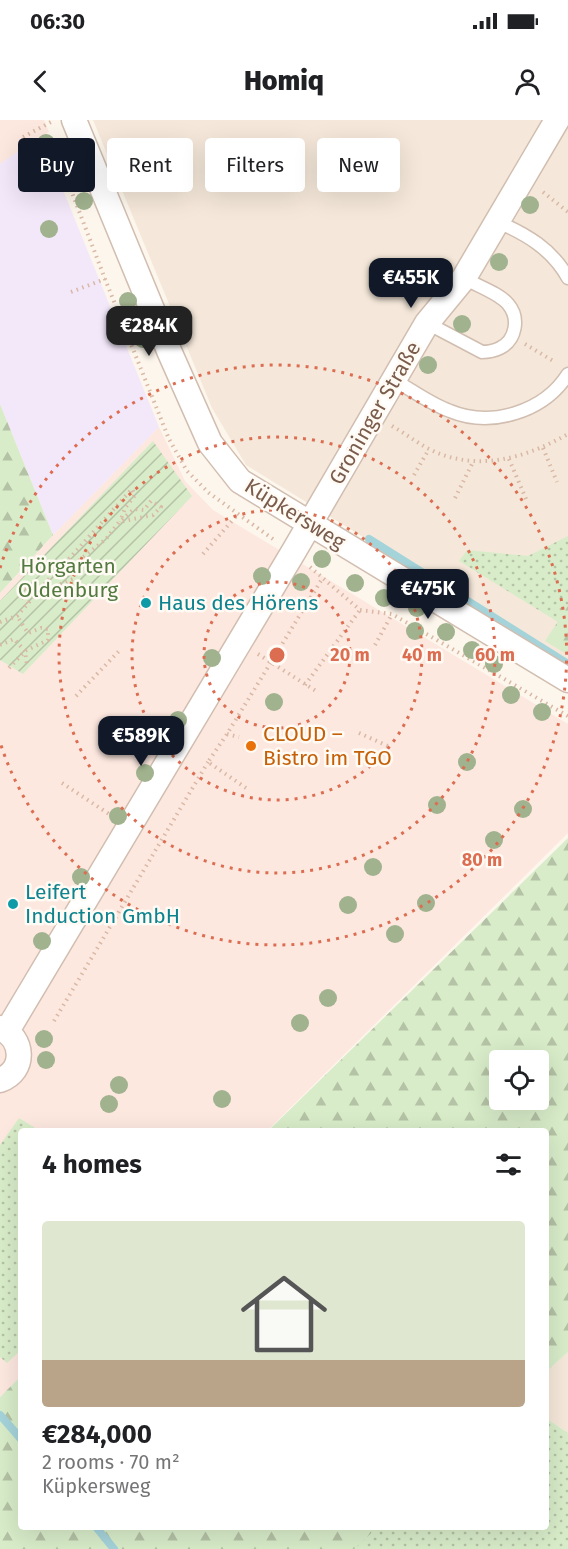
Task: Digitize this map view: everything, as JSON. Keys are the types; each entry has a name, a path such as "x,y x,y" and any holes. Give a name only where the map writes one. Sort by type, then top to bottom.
{"street":[{"name":"Küpkersweg","path":"74,120 210,443 240,482 568,680"},
{"name":"Groninger Straße","path":"4,1029 240,643 427,323 464,278 557,120"},
{"path":"0,1080 12,1073 19,1056 14,1038 4,1029"}],"lane":[{"path":"498,222 526,234 554,258 568,278"},
{"path":"427,323 482,352 500,349 508,343 515,329 515,320 507,302 464,278"},
{"path":"394,380 449,411 474,417 487,417 514,414 527,409 548,397 568,374"}],"path":[{"path":"23,137 53,121"},
{"path":"523,177 568,212"},
{"path":"71,292 105,279"},
{"path":"512,336 559,364"},
{"path":"374,414 429,448 473,462 509,459 543,448 568,434"},
{"path":"414,475 429,448"},
{"path":"543,448 557,482"},
{"path":"509,459 526,499"},
{"path":"454,498 473,462"},
{"path":"28,603 21,595 26,589 45,591 73,579 71,567 67,561 132,489 135,495 125,508 119,522"},
{"path":"0,622 16,616 50,578 71,567 106,539 119,522 134,509 144,510 151,501 161,507 153,516 119,522"},
{"path":"203,554 237,515"},
{"path":"54,1021 208,762 228,734 322,579"},
{"path":"305,685 360,610"},
{"path":"375,645 392,614"},
{"path":"9,668 25,651 48,640 48,629 41,628 28,633 16,616"},
{"path":"0,645 14,639 25,651 27,665"},
{"path":"240,643 316,691"},
{"path":"76,696 119,651"},
{"path":"359,733 390,747"},
{"path":"228,734 239,737"},
{"path":"208,762 246,788"},
{"path":"62,783 129,827"}],"shaded area":[{"path":"0,120 44,120 49,132 40,138 18,138 18,152 0,164"},
{"path":"93,120 568,120 568,663 246,465 212,408 123,192 193,192 193,138 107,138 107,154"},
{"path":"18,152 18,192 64,192 159,427 53,535 0,404 0,164"},
{"path":"159,427 185,481 213,510 568,724 568,833 270,1128 18,1128 18,1379 0,1397 0,593 53,535"},
{"path":"568,1352 568,1433 549,1420 549,1369"}],"green space":[{"path":"0,404 53,535 0,593"},
{"name":"Hörgarten Oldenburg","path":"153,441 192,496 23,674 0,660 0,601"},
{"path":"568,536 568,606 558,622 459,561 467,550 528,556"},
{"path":"568,606 568,655 545,641"},
{"path":"568,838 568,1352 549,1369 549,1128 271,1128"},
{"path":"19,1118 35,1128 18,1128 18,1353 7,1363 0,1357 0,1145"},
{"path":"18,1379 18,1530 375,1530 354,1549 0,1549 0,1397"},
{"path":"549,1420 568,1433 568,1549 351,1549 372,1530 549,1530"}],"waterway":[{"path":"369,539 568,664"},
{"path":"0,1415 18,1436"},
{"path":"98,1530 114,1549"}],"place":[{"name":"Haus des Hörens","path":"146,603"},
{"name":"CLOUD – Bistro im TGO","path":"251,746"},
{"name":"Leifert Induction GmbH","path":"13,904"}]}
